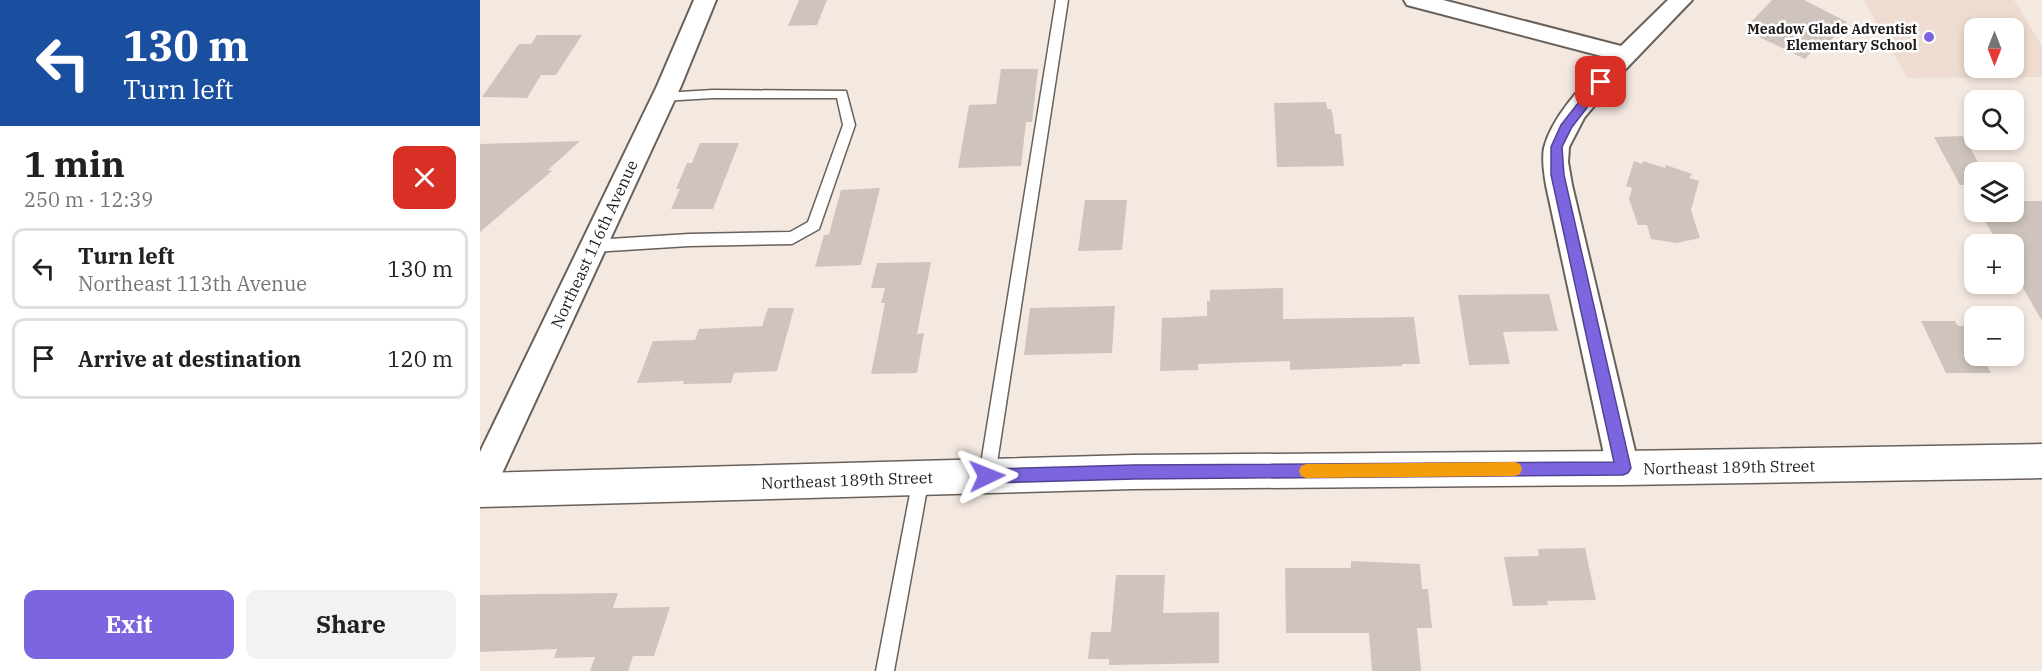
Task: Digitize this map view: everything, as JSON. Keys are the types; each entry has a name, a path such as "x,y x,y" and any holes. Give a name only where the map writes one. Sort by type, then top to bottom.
{"street":[{"name":"Northeast 116th Avenue","path":"480,488 663,97 705,0"},
{"path":"1415,0 1626,55"},
{"path":"1623,468 1557,175 1557,147 1574,114 1626,55 1681,0"},
{"name":"Northeast 189th Street","path":"480,488 1145,472 1623,468 2042,461"}],"lane":[{"path":"987,476 1062,0"},
{"path":"593,246 689,240 792,238 814,225 849,125 842,94 712,94 663,97"},
{"path":"885,671 921,478"}],"shaded area":[{"name":"Meadow Glade Adventist Elementary School","path":"1864,0 2014,0 2042,46 2042,77 2024,77 2024,18 1964,18 1964,78 1907,78"}],"building":[{"path":"799,0 827,0 817,25 788,26"},
{"path":"1772,0 1804,0 1847,22 1821,52 1814,49 1805,59 1747,31 1753,24 1750,23"},
{"path":"537,35 582,35 556,75 541,75 527,98 482,97 519,44 531,44"},
{"path":"1001,69 1038,69 1032,122 1026,122 1021,166 958,168 969,105 996,104"},
{"path":"1326,102 1327,109 1331,109 1335,134 1341,134 1344,166 1277,167 1274,103"},
{"path":"1963,136 1964,150 1971,150 1978,162 1964,162 1964,185 1960,185 1934,137"},
{"path":"580,141 548,170 552,171 480,232 480,144"},
{"path":"700,143 739,143 713,209 671,209 680,189 676,189 687,163 692,163"},
{"path":"1634,161 1642,164 1643,161 1665,168 1666,165 1692,174 1689,178 1699,181 1691,210 1700,238 1677,243 1651,239 1647,225 1638,225 1629,199 1632,188 1626,186"},
{"path":"880,188 861,265 815,267 824,235 829,234 841,190"},
{"path":"1085,200 1127,200 1122,250 1078,251"},
{"path":"2024,201 2042,201 2042,321 2024,289 2024,234 1992,234 1986,222 2024,222"},
{"path":"931,262 917,334 924,333 917,373 871,374 885,303 881,303 885,288 871,288 877,263"},
{"path":"1283,288 1283,319 1414,317 1420,364 1290,370 1290,361 1198,364 1198,370 1160,371 1162,318 1207,316 1210,290"},
{"path":"1549,294 1558,331 1503,332 1510,364 1469,365 1458,295"},
{"path":"1115,306 1112,353 1024,355 1030,308"},
{"path":"768,308 794,308 777,371 734,373 731,383 683,384 684,381 637,383 653,341 695,340 699,329 762,326"},
{"path":"1921,321 1955,321 1958,326 1964,326 1964,366 1987,366 1991,373 1946,373"},
{"path":"1585,548 1596,600 1547,601 1548,605 1513,606 1504,557 1539,556 1538,549"},
{"path":"1351,561 1420,564 1422,589 1428,589 1432,628 1417,628 1421,671 1372,671 1369,633 1286,633 1285,568 1351,568"},
{"path":"1116,575 1165,575 1163,613 1219,612 1219,663 1109,665 1109,659 1088,659 1091,632 1111,632"},
{"path":"618,593 613,608 670,607 654,656 633,656 628,671 590,671 595,657 554,658 557,649 480,652 480,595"}],"slow traffic":[{"path":"1306,471 1515,469"}],"place":[{"name":"Meadow Glade Adventist Elementary School","path":"1929,37"}],"route":[{"path":"987,476 1134,472 1623,468 1557,175 1557,147 1567,125 1601,82"}]}
